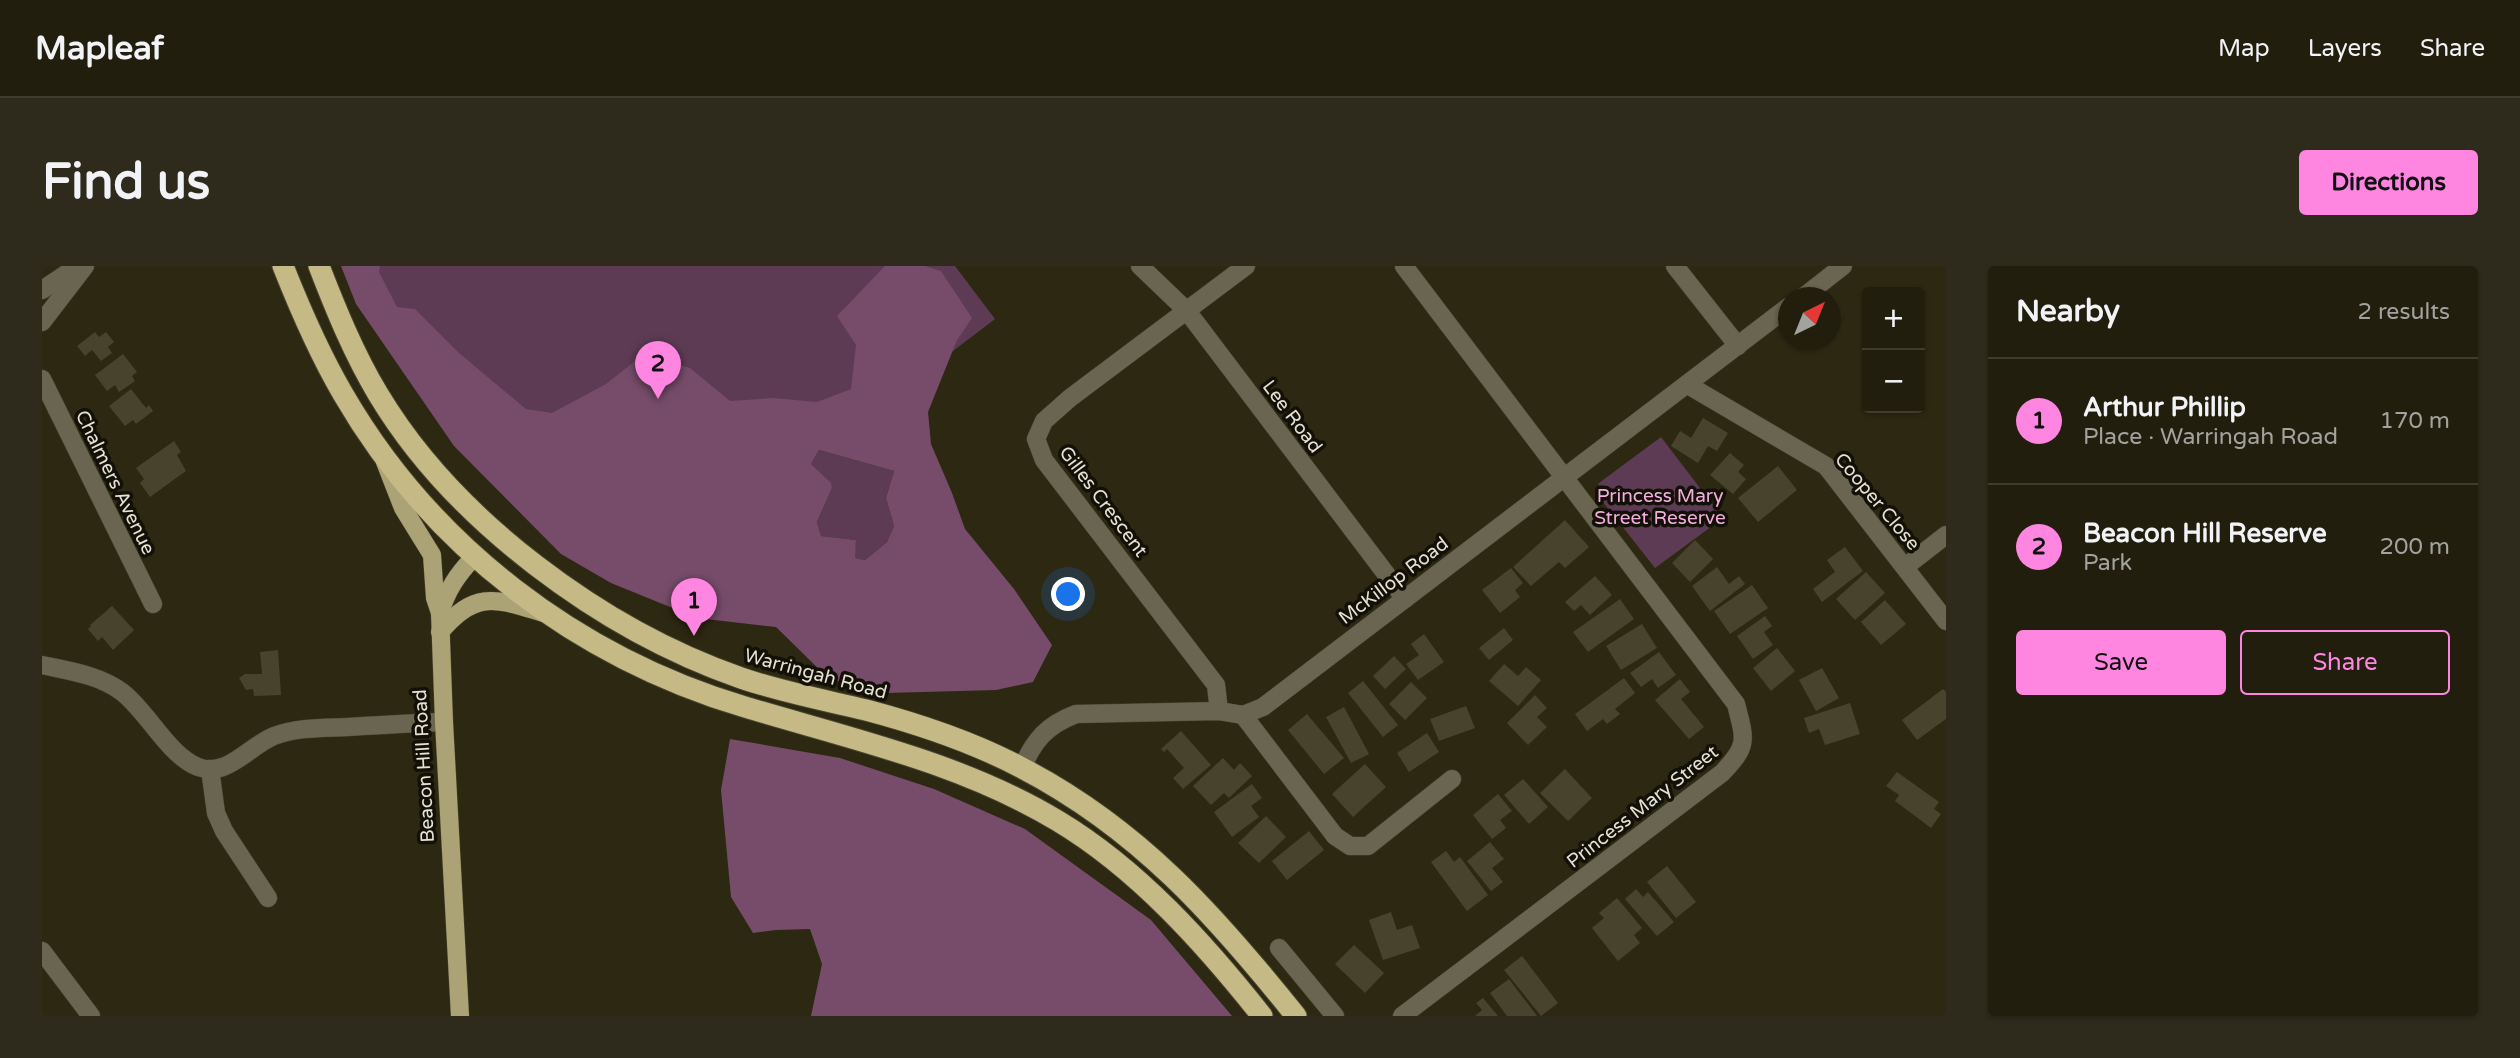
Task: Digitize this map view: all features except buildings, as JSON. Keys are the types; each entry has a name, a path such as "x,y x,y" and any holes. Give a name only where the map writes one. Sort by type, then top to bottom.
{"highway":[{"path":"282,266 344,396 382,453 426,509 474,557 547,614 608,651 686,687 742,706 873,742 1010,795 1079,835 1159,901 1235,982 1262,1016"},
{"name":"Warringah Road","path":"319,266 349,340 377,394 418,452 497,534 615,618 690,658 795,694 924,727 972,744 1022,768 1098,814 1174,877 1228,932 1296,1016"},
{"name":"Beacon Hill Road","path":"474,557 497,534"},
{"path":"1010,795 1022,768"}],"main road":[{"path":"382,453 403,508 432,555 435,598 440,613"},
{"name":"Beacon Hill Road","path":"460,1016 440,613 452,584 474,557"},
{"path":"440,632 464,608 483,600 508,603 547,614"}],"street":[{"path":"42,290 78,266"},
{"path":"42,322 85,266"},
{"name":"Lee Road","path":"1140,266 1186,311 1405,599"},
{"name":"Gilles Crescent","path":"1219,711 1216,685 1044,460 1036,439 1044,421 1070,398 1246,266"},
{"path":"1404,266 1565,478"},
{"path":"1675,266 1738,346"},
{"path":"1816,287 1843,266"},
{"name":"McKillop Road","path":"1243,715 1263,707 1778,315"},
{"name":"Chalmers Avenue","path":"42,379 153,604"},
{"name":"Cooper Close","path":"1688,385 1826,466 1946,621"},
{"name":"Princess Mary Street","path":"1402,1016 1722,773 1739,756 1743,745 1737,704 1565,478"},
{"path":"1905,567 1946,535"},
{"path":"42,665 92,676 108,683 136,705 184,759 197,767 210,769 223,767 260,744 288,732 444,722"},
{"path":"1022,768 1029,750 1041,733 1055,723 1076,714 1219,711 1243,715 1335,836 1350,846 1368,846 1452,779"},
{"path":"210,769 216,813 224,831 268,898"},
{"path":"1279,948 1335,1016"},
{"path":"42,951 91,1016"}],"green space":[{"path":"343,266 955,266 995,319 873,412 586,550"},
{"name":"Princess Mary Street Reserve","path":"1661,437 1723,518 1655,568 1596,493 1599,483"},
{"path":"819,450 894,471 886,498 894,526 887,542 865,560 854,558 856,540 821,536 817,522 832,488 811,464"}],"shaded area":[{"path":"341,266 380,266 379,272 397,307 415,309 459,353 526,409 552,413 606,384 644,354 690,368 730,401 773,398 817,402 851,389 856,345 837,316 885,266 925,266 941,271 972,318 957,340 928,412 931,444 965,529 1014,589 1052,645 1033,682 996,690 886,693 829,679 776,627 697,618 611,583 561,554 454,446 356,304","holes":["819,450 894,471 886,498 894,526 887,542 865,560 855,558 856,540 821,536 817,522 832,488 831,483 811,464"]},
{"path":"730,739 840,758 934,789 1025,829 1151,920 1232,1016 811,1016 822,964 810,929 753,933 731,897 721,790"}],"place":[{"name":"Beacon Hill Reserve","path":"658,399"},
{"name":"Arthur Phillip","path":"694,636"}]}
